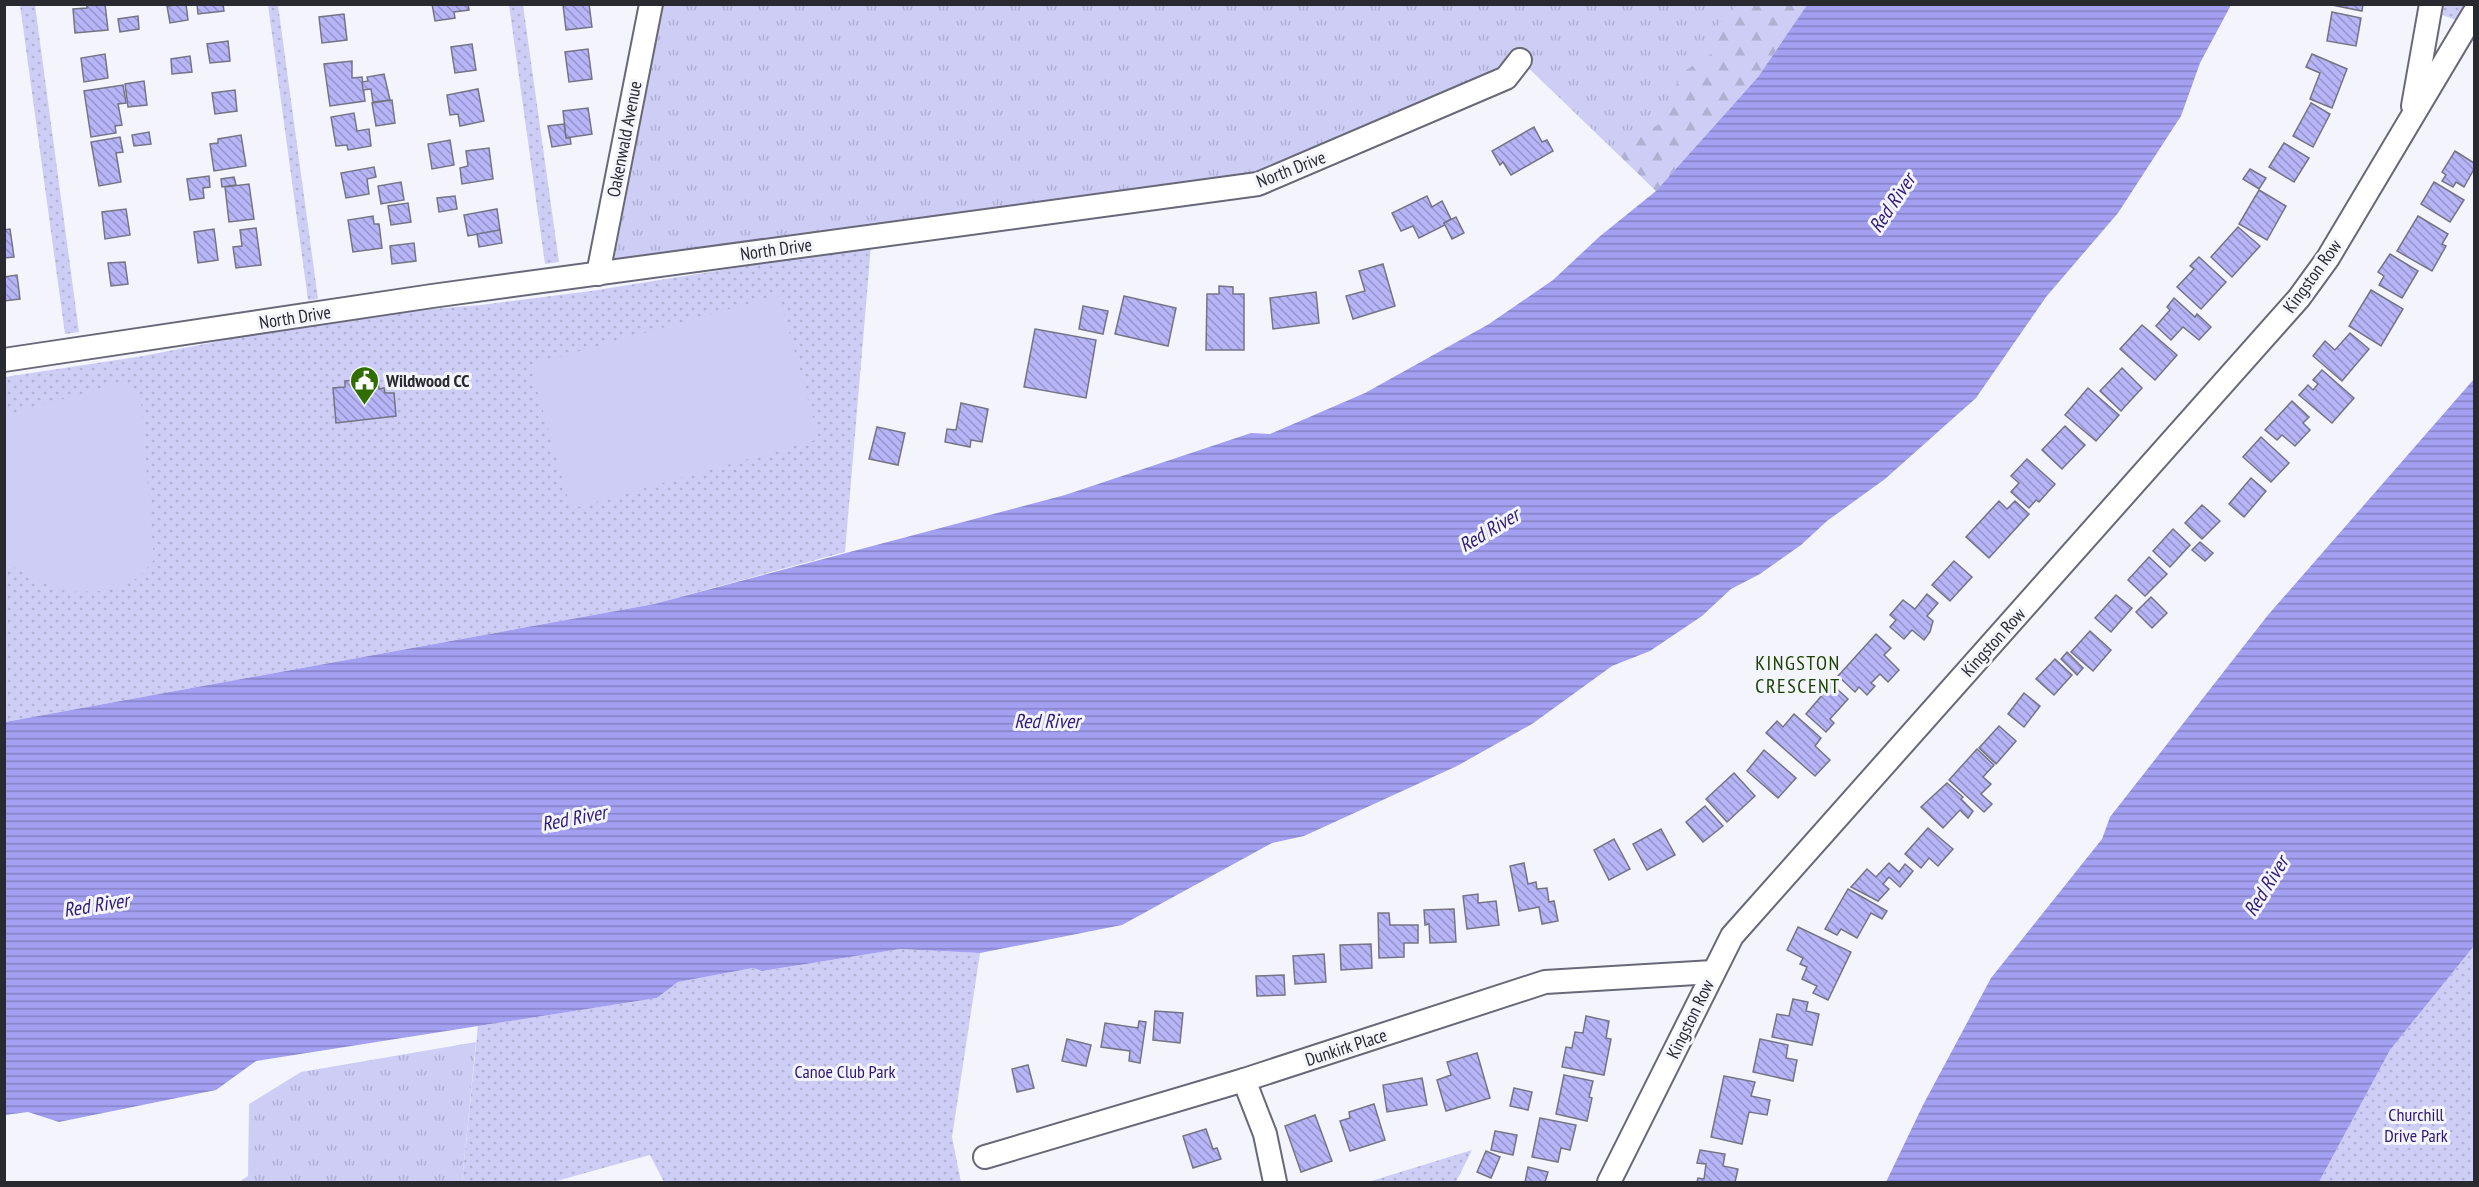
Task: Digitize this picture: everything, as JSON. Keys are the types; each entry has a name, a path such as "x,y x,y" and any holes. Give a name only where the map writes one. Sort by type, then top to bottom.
{"street":[{"name":"Oakenwald Avenue","path":"597,274 651,4"},
{"path":"2410,122 2432,4"},
{"path":"2410,122 2475,12"},
{"name":"North Drive","path":"4,360 432,296 1258,184 1506,78 1520,60"},
{"name":"Kingston Row","path":"1609,1182 1732,936 2299,298 2328,258 2410,122"},
{"name":"Dunkirk Place","path":"985,1157 1244,1080 1545,982 1713,972"},
{"path":"1244,1080 1265,1134 1275,1182"}],"green space":[{"path":"2444,4 2465,5 2456,20 2442,15"},
{"path":"20,5 35,5 79,332 65,334"},
{"path":"268,5 278,5 318,299 308,300"},
{"path":"509,5 523,5 559,262 545,264"},
{"path":"663,5 1807,5 1656,191 1520,60 1258,184 872,235 614,260"},
{"path":"1737,5 1807,5 1758,77 1656,191 1612,148 1664,122 1680,74 1711,54 1718,25"},
{"path":"871,246 845,552 654,604 5,722 5,377 143,356 348,316 481,305 591,291"},
{"path":"779,295 819,439 571,509 530,365"},
{"path":"121,383 141,403 154,560 138,578 106,591 67,592 29,576 5,562 5,415"},
{"name":"Churchill Drive Park","path":"2474,946 2474,1182 2319,1182 2390,1050"},
{"name":"Canoe Club Park","path":"900,949 980,953 952,1137 961,1182 664,1182 650,1155 553,1182 462,1182 478,1026 657,998 678,982 753,968 762,971"},
{"path":"476,1042 462,1182 239,1182 248,1176 249,1104 301,1072"},
{"path":"1472,1150 1456,1182 1368,1182"}],"water":[{"name":"Red River","path":"1807,5 2231,5 2200,63 2181,116 2118,213 2046,297 1976,398 1885,479 1827,521 1801,545 1760,574 1731,589 1702,616 1650,651 1612,666 1532,724 1457,766 1304,836 1272,843 1122,925 980,953 900,949 762,971 753,968 678,982 657,998 256,1061 216,1090 59,1122 28,1112 5,1115 5,722 654,604 1065,495 1251,433 1270,434 1365,393 1489,324 1553,280 1599,237 1656,191 1758,77"},
{"name":"Red River","path":"2474,379 2474,946 2390,1050 2319,1182 1886,1182 1923,1105 1991,978 2102,839 2110,817 2268,615"}],"building":[{"path":"87,4 105,4 108,30 75,33 73,9 87,8"},
{"path":"186,4 188,20 170,23 167,6"},
{"path":"197,4 223,4 224,11 198,14"},
{"path":"432,4 468,4 469,10 454,12 455,18 435,21"},
{"path":"589,4 592,27 566,30 563,5"},
{"path":"2327,4 2363,4 2362,11"},
{"path":"2332,12 2361,18 2356,46 2327,41"},
{"path":"344,14 347,40 322,43 319,17"},
{"path":"138,16 139,29 120,32 118,19"},
{"path":"228,41 230,61 210,63 207,44"},
{"path":"472,44 476,70 455,73 451,47"},
{"path":"588,49 592,79 569,82 565,52"},
{"path":"105,54 108,78 84,82 81,58"},
{"path":"2312,54 2347,69 2332,108 2310,99 2320,73 2306,67"},
{"path":"190,56 192,72 172,74 171,59"},
{"path":"352,61 352,78 362,77 365,101 330,106 324,64"},
{"path":"384,74 390,100 373,102 371,89 363,90 362,82 368,81 367,77"},
{"path":"144,81 147,105 128,107 125,84"},
{"path":"123,85 126,103 118,104 122,125 115,126 116,133 91,137 84,91"},
{"path":"478,89 484,121 460,126 458,114 450,115 447,95"},
{"path":"235,90 237,111 215,114 212,93"},
{"path":"392,100 395,123 376,126 372,103"},
{"path":"2311,103 2330,114 2313,147 2293,136"},
{"path":"588,108 592,134 566,138 563,111"},
{"path":"354,113 357,131 369,129 371,146 348,150 347,145 336,146 331,117"},
{"path":"564,124 566,138 570,138 571,144 552,147 548,126"},
{"path":"1534,127 1542,142 1547,140 1553,151 1511,175 1503,162 1500,165 1492,151"},
{"path":"149,132 151,144 134,146 132,135"},
{"path":"241,135 246,166 214,171 210,144 218,143 218,139"},
{"path":"120,137 123,152 116,153 121,182 99,186 91,142"},
{"path":"450,140 454,165 432,169 428,144"},
{"path":"2284,143 2309,158 2294,182 2269,167"},
{"path":"489,148 493,179 462,184 460,168 468,166 466,151"},
{"path":"2455,151 2474,163 2474,169 2464,187 2456,182 2453,187 2442,181 2446,175 2442,172"},
{"path":"374,167 376,177 367,179 369,194 346,198 341,173"},
{"path":"2250,169 2266,178 2259,189 2243,179"},
{"path":"209,176 210,187 203,188 204,198 190,200 187,179"},
{"path":"234,177 236,185 222,187 221,179"},
{"path":"401,182 404,200 381,204 378,186"},
{"path":"2434,182 2464,200 2450,222 2421,204"},
{"path":"249,184 254,219 229,222 225,187"},
{"path":"2259,190 2286,206 2267,240 2239,224"},
{"path":"455,196 457,209 439,212 437,198"},
{"path":"1427,196 1432,207 1442,201 1451,219 1444,223 1445,225 1419,238 1413,226 1401,231 1392,213"},
{"path":"408,203 411,222 391,225 388,206"},
{"path":"126,209 130,235 105,239 102,212"},
{"path":"497,209 500,230 468,236 464,215"},
{"path":"373,216 374,224 379,224 382,248 353,252 348,220"},
{"path":"2418,216 2448,234 2442,244 2446,246 2432,271 2397,251"},
{"path":"1456,217 1464,233 1452,239 1444,223"},
{"path":"2238,227 2260,246 2232,277 2211,257"},
{"path":"256,228 261,265 236,268 233,247 242,246 240,230"},
{"path":"10,229 14,257 4,258 4,230"},
{"path":"214,229 218,260 198,263 194,232"},
{"path":"500,230 502,243 479,247 477,234"},
{"path":"414,243 416,261 392,264 390,246"},
{"path":"2390,254 2418,271 2402,298 2379,285 2384,276 2378,272"},
{"path":"2199,257 2226,282 2201,309 2177,287 2194,269 2190,266"},
{"path":"125,262 128,284 111,286 108,263"},
{"path":"1383,264 1395,306 1353,319 1346,296 1365,291 1359,271"},
{"path":"17,275 20,299 4,301 4,277"},
{"path":"1219,286 1233,287 1233,294 1244,294 1244,350 1206,350 1207,294 1219,294"},
{"path":"2371,290 2403,309 2381,346 2349,326"},
{"path":"1316,292 1319,323 1273,329 1270,298"},
{"path":"1124,296 1176,308 1168,346 1115,334"},
{"path":"2174,298 2195,317 2197,314 2211,327 2199,340 2183,327 2171,340 2156,326 2170,310 2167,307"},
{"path":"1083,306 1108,311 1103,334 1079,329"},
{"path":"2142,325 2177,355 2155,380 2120,349"},
{"path":"1035,329 1096,340 1086,398 1024,387"},
{"path":"2350,333 2369,349 2342,381 2313,356 2325,341 2335,350"},
{"path":"2122,368 2142,388 2121,411 2100,391"},
{"path":"2322,370 2354,398 2332,423 2299,395 2308,385 2313,390 2318,384 2313,380"},
{"name":"Wildwood CC","path":"378,378 379,389 384,388 385,393 394,393 396,416 336,423 333,388 345,387 345,381"},
{"path":"2088,388 2119,415 2096,441 2065,415"},
{"path":"2292,401 2309,417 2303,423 2310,430 2295,446 2282,435 2277,440 2265,430"},
{"path":"961,403 988,409 982,442 971,440 970,447 945,442 947,429 956,430"},
{"path":"2065,426 2085,445 2062,469 2042,450"},
{"path":"877,427 905,433 898,465 869,459"},
{"path":"2261,437 2289,463 2271,482 2243,457"},
{"path":"2027,459 2055,484 2039,502 2036,500 2029,508 2011,492 2019,483 2011,476"},
{"path":"2251,478 2266,491 2244,517 2229,504"},
{"path":"1999,501 2007,509 2015,501 2029,514 1989,558 1966,537"},
{"path":"2202,505 2220,521 2202,539 2185,523"},
{"path":"2173,529 2190,545 2170,567 2153,551"},
{"path":"2200,542 2213,553 2205,561 2192,550"},
{"path":"2149,557 2167,574 2145,596 2128,580"},
{"path":"1954,561 1972,577 1950,601 1932,585"},
{"path":"1927,594 1938,603 1927,616 1933,621 1930,632 1924,640 1912,630 1904,639 1890,627 1896,620 1890,615 1903,600 1915,609"},
{"path":"2116,595 2132,608 2111,632 2095,618"},
{"path":"2151,597 2167,613 2152,628 2136,612"},
{"path":"2090,631 2111,650 2093,671 2071,652"},
{"path":"1876,634 1891,648 1884,655 1899,670 1888,682 1880,674 1871,683 1875,686 1867,695 1859,687 1855,692 1838,676"},
{"path":"2067,652 2083,668 2077,675 2061,659"},
{"path":"2055,659 2072,675 2054,695 2036,679"},
{"path":"1826,679 1848,699 1830,719 1834,723 1826,732 1806,714 1824,693 1818,688"},
{"path":"2024,693 2040,706 2024,727 2008,714"},
{"path":"1794,714 1821,738 1815,746 1830,760 1815,776 1766,733 1777,721 1783,727"},
{"path":"1999,726 2016,741 1996,764 1979,748"},
{"path":"1977,749 1994,765 1983,777 1991,784 1981,794 1992,804 1984,812 1949,780"},
{"path":"1764,750 1796,778 1778,798 1747,771"},
{"path":"1734,773 1755,796 1727,822 1706,799"},
{"path":"1947,783 1963,797 1961,799 1973,811 1968,818 1960,810 1943,828 1921,807"},
{"path":"1705,806 1723,826 1703,842 1686,822"},
{"path":"1928,828 1953,849 1938,866 1929,858 1921,868 1905,854"},
{"path":"1661,829 1675,855 1647,870 1633,844"},
{"path":"1614,839 1630,869 1609,880 1594,850"},
{"path":"1524,863 1528,884 1536,882 1537,889 1547,888 1549,902 1554,901 1558,921 1542,924 1539,907 1519,911 1510,866"},
{"path":"1889,863 1899,872 1905,864 1913,871 1900,887 1889,877 1883,884 1889,889 1878,901 1851,887 1867,869 1876,877"},
{"path":"1848,889 1887,911 1882,919 1871,913 1857,938 1841,929 1837,935 1825,929"},
{"path":"1478,894 1478,903 1496,901 1499,925 1467,929 1463,896"},
{"path":"1454,909 1456,942 1430,943 1429,924 1425,925 1424,910"},
{"path":"1378,913 1389,913 1390,925 1418,925 1418,943 1404,943 1404,957 1379,958"},
{"path":"1798,927 1851,952 1828,1000 1813,993 1817,986 1802,979 1807,967 1800,964 1803,958 1787,950"},
{"path":"1371,944 1372,968 1341,970 1340,945"},
{"path":"1324,954 1326,982 1295,984 1293,956"},
{"path":"1284,975 1285,995 1257,996 1256,976"},
{"path":"1793,999 1808,1002 1806,1011 1819,1014 1812,1045 1772,1037 1777,1014 1789,1016"},
{"path":"1155,1011 1183,1013 1180,1043 1153,1040"},
{"path":"1586,1016 1609,1021 1606,1038 1611,1039 1604,1075 1562,1067 1566,1047 1572,1048 1575,1032 1583,1033"},
{"path":"1139,1021 1146,1022 1140,1063 1129,1061 1130,1051 1101,1047 1105,1023 1138,1028"},
{"path":"1067,1039 1091,1045 1086,1066 1062,1061"},
{"path":"1760,1039 1788,1045 1786,1058 1797,1060 1793,1081 1753,1072"},
{"path":"1477,1053 1490,1098 1446,1111 1437,1080 1451,1075 1447,1062"},
{"path":"1028,1065 1034,1088 1017,1092 1012,1069"},
{"path":"1564,1075 1593,1081 1587,1121 1556,1114"},
{"path":"1724,1076 1755,1082 1751,1096 1770,1100 1767,1115 1749,1112 1742,1144 1711,1137"},
{"path":"1422,1078 1427,1105 1387,1112 1383,1085"},
{"path":"1514,1088 1532,1092 1528,1110 1510,1106"},
{"path":"1374,1104 1385,1140 1350,1151 1340,1121 1350,1118 1349,1112"},
{"path":"1315,1115 1332,1161 1301,1172 1285,1126"},
{"path":"1540,1118 1576,1125 1570,1150 1561,1148 1558,1162 1532,1157"},
{"path":"1206,1129 1213,1149 1217,1148 1221,1159 1193,1168 1183,1136"},
{"path":"1495,1131 1517,1135 1513,1155 1491,1150"},
{"path":"1700,1150 1725,1154 1723,1166 1738,1169 1735,1182 1697,1182 1698,1178 1704,1179 1706,1164 1697,1163"},
{"path":"1486,1151 1500,1157 1491,1178 1477,1172"},
{"path":"1528,1167 1548,1172 1545,1182 1525,1182"}],"place":[{"name":"Wildwood CC","path":"365,406"}],"district":[{"name":"KINGSTON CRESCENT","path":"1798,674"}]}
